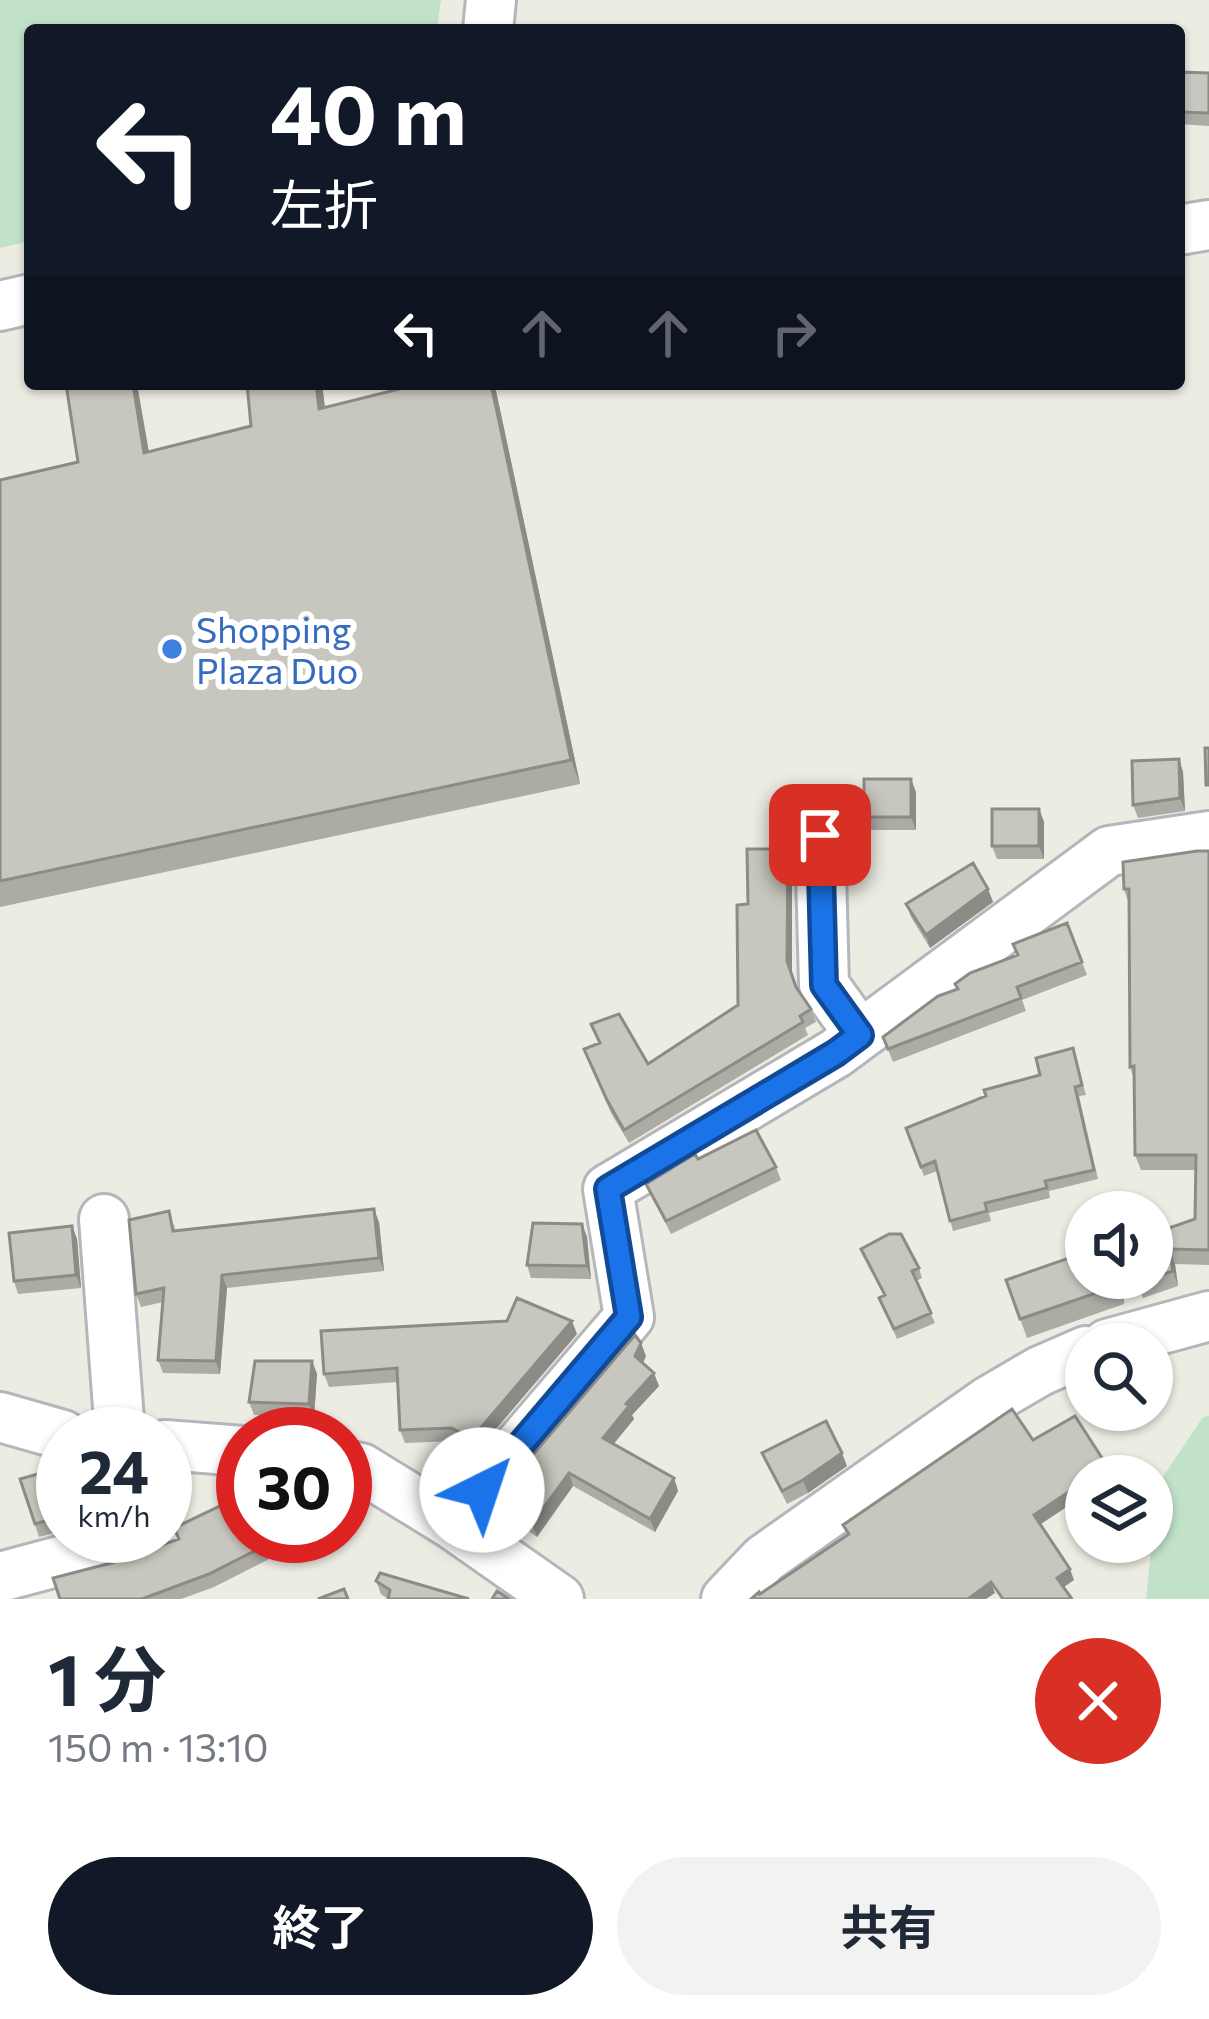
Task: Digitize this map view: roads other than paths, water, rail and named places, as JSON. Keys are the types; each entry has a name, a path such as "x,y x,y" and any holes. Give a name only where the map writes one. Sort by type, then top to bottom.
{"street":[{"path":"820,835 824,985 860,1035"},
{"path":"452,1524 629,1317 608,1189 836,1053 1109,851 1209,836"},
{"path":"104,1219 118,1407"},
{"path":"1173,1326 1209,1316"},
{"path":"726,1599 764,1559 987,1402 1065,1361"},
{"path":"0,1417 36,1427"},
{"path":"372,1475 560,1599"},
{"path":"0,1577 52,1563"}],"place":[{"name":"Shopping Plaza Duo","path":"172,649"}]}
